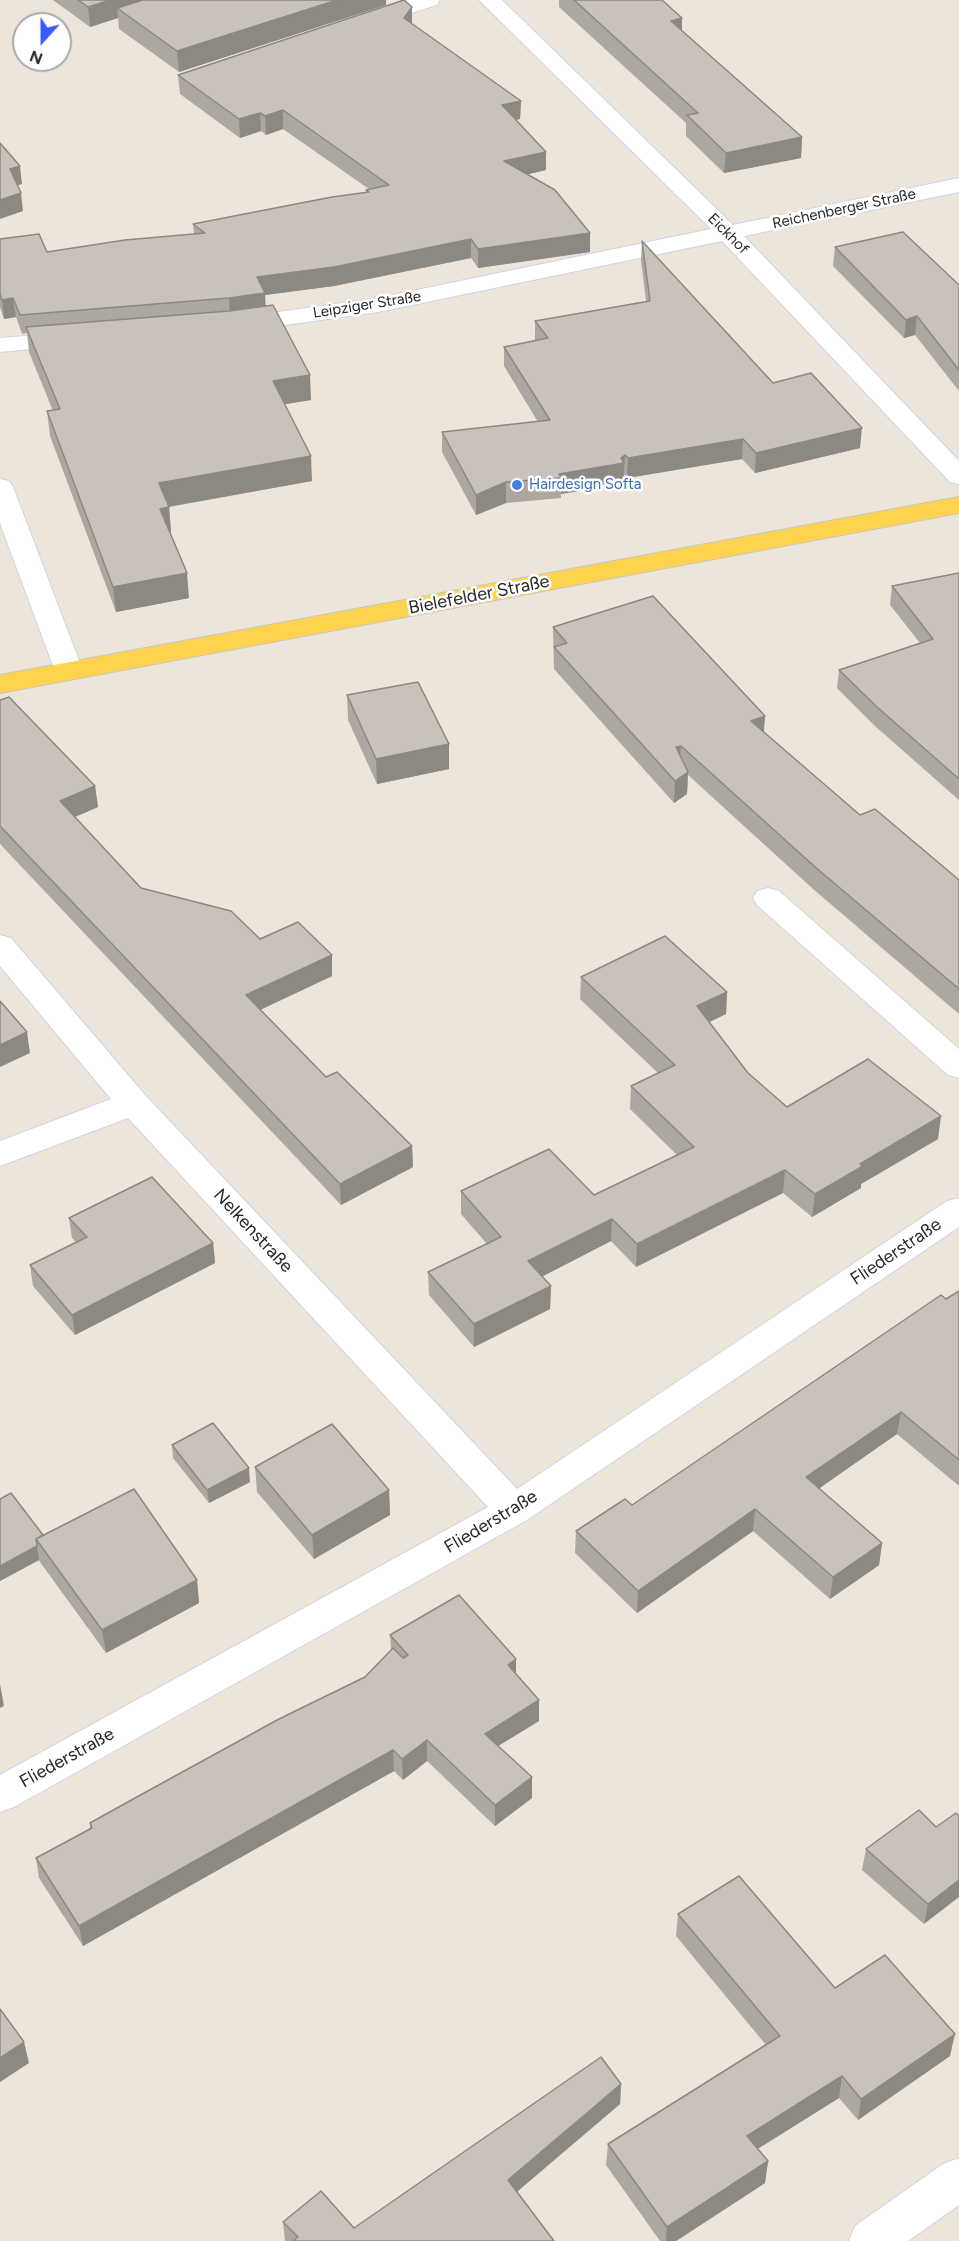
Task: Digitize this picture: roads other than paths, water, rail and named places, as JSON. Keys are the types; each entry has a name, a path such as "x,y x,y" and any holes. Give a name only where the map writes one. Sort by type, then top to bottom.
{"main road":[{"name":"Bielefelder Straße","path":"0,684 959,505"}],"street":[{"path":"352,25 429,0"},
{"name":"Eickhof","path":"490,0 729,234 959,476"},
{"name":"Reichenberger Straße","path":"729,234 959,185"},
{"name":"Leipziger Straße","path":"207,328 378,305 729,234"},
{"path":"0,345 92,337"},
{"path":"0,488 69,671"},
{"path":"768,898 959,1067"},
{"name":"Nelkenstraße","path":"0,945 133,1103 514,1510"},
{"path":"0,1154 133,1103"},
{"name":"Fliederstraße","path":"0,1795 459,1543 514,1510 959,1210"},
{"path":"871,2241 959,2179"}],"place":[{"name":"Hairdesign Softa","path":"517,485"}]}
